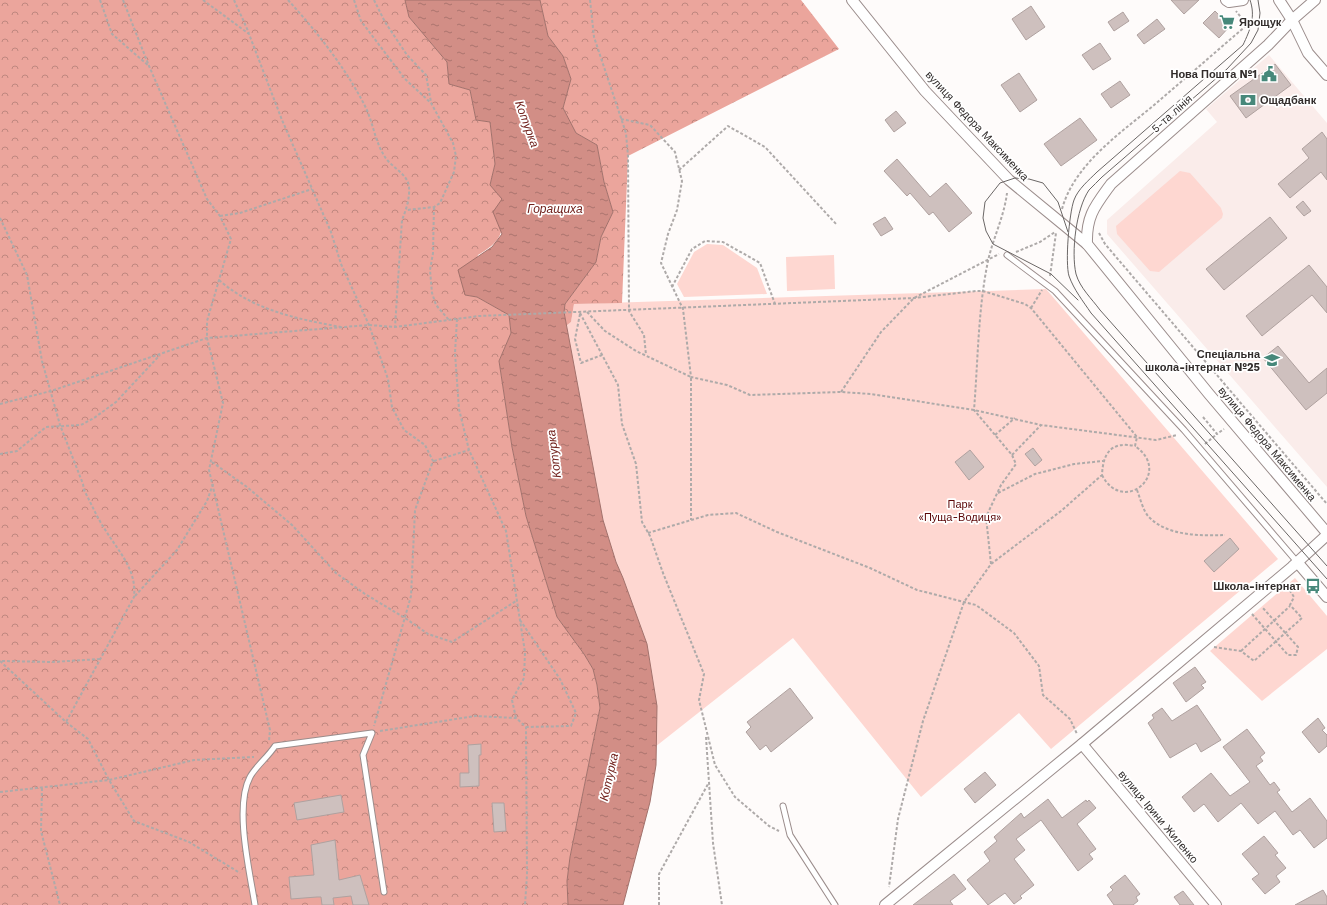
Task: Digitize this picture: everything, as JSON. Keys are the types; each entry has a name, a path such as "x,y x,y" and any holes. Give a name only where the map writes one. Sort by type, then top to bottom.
{"street":[{"name":"вулиця Федора Максименка","path":"852,0 926,91 1009,180 1060,226 1087,244 1209,394 1327,534"},
{"path":"1228,1 1243,0"},
{"path":"1279,0 1292,20 1308,53 1327,75"},
{"name":"5-та лінія","path":"1087,244 1086,226 1092,210 1111,184 1268,45 1292,20 1315,0"},
{"path":"886,904 1082,744 1298,563 1327,534"},
{"path":"1298,563 1327,597"},
{"name":"вулиця Ірини Жиленко","path":"1082,744 1216,905"}],"lane":[{"path":"1007,255 1055,291 1184,430 1298,563"},
{"path":"255,905 243,836 244,800 250,777 268,757 275,746 372,733 363,755 384,892"},
{"path":"783,806 790,835 835,905"}],"path":[{"path":"100,0 112,34 149,66"},
{"path":"123,0 149,66 207,199 220,216 231,238 207,321 207,338 223,403 209,470 270,730 268,757"},
{"path":"203,0 249,34"},
{"path":"234,0 249,34 282,120 331,232 341,264 369,325 388,379 392,408 404,430 424,445 433,461 415,510 411,596 372,733 475,716 516,718"},
{"path":"288,0 318,35 355,88 372,121 379,144 385,157 406,179 409,186 406,210 402,220 395,327"},
{"path":"354,0 360,21 386,57 405,79 431,103 453,143 456,156 454,172 440,203 434,208 406,210"},
{"path":"374,0 385,22 407,55 426,75 431,103"},
{"path":"590,0 594,37 626,133 628,156 630,311 644,335 646,355"},
{"path":"1031,308 1051,274 1064,202 1080,172 1105,147 1247,25 1228,1"},
{"path":"621,118 650,126 675,152 682,181 677,210 668,234 661,263 683,309 691,378 691,520"},
{"path":"679,170 728,126 765,147 837,225"},
{"path":"991,564 986,517 998,493 1016,464 1012,455 974,410 983,291 988,260 1005,207 1009,180"},
{"path":"220,216 240,213 312,189"},
{"path":"434,208 433,253 430,270 432,293 436,305 449,320"},
{"path":"0,218 27,275 42,361 60,425 84,484 84,490 105,529 127,562 135,584 134,597"},
{"path":"841,392 881,332 914,298 999,254 1007,255 1040,242 1060,226"},
{"path":"1097,227 1099,235 1105,244 1327,504"},
{"path":"672,287 692,248 705,241 723,242 760,263 775,305"},
{"path":"219,280 230,290 265,309 313,322 344,327"},
{"path":"0,404 51,391 207,338 369,325 395,327 457,319 502,316 914,298 983,291 1025,304 1031,308 1138,437"},
{"path":"587,312 605,331 646,355 691,378 727,385 750,395 841,392 871,394 974,410 1041,425 1156,440 1180,434 1184,430"},
{"path":"580,313 618,385 622,424 636,464 642,522 648,533 704,674 699,700 715,765 736,797 769,826 790,835"},
{"path":"580,313 575,338 581,363 602,355"},
{"path":"457,319 455,353 459,409 469,450 506,531 516,601 519,618 525,652 524,678 512,700 516,718 526,727 571,726 576,713 560,679 519,618"},
{"path":"0,454 16,451 46,427 81,425 94,418 116,402 161,354"},
{"path":"996,435 1015,418"},
{"path":"1012,455 1041,425"},
{"path":"1135,446 1138,437"},
{"path":"1126,444 1135,446 1144,452 1150,466 1146,483 1137,490 1120,493 1107,484 1102,475 1102,461 1108,452 1118,446 1126,444"},
{"path":"433,461 469,450"},
{"path":"998,493 1035,474 1074,464 1102,461"},
{"path":"211,462 247,488 292,525 336,573 365,594 428,634 452,642 516,601"},
{"path":"886,904 898,819 907,781 923,721 964,602 991,564 1061,511 1102,475"},
{"path":"66,722 134,597 177,550 207,501 213,484"},
{"path":"1137,490 1147,516 1164,528 1198,536 1224,535"},
{"path":"648,533 708,515 736,513 777,532 870,568 917,590 976,605 1014,633 1039,666 1043,695 1070,720 1082,744"},
{"path":"1241,651 1290,605 1294,598 1286,585"},
{"path":"1245,607 1288,655 1296,655 1298,648 1255,599"},
{"path":"1210,647 1241,651 1254,661 1302,618 1290,605"},
{"path":"1,661 52,662 100,659"},
{"path":"1,661 66,722 88,740 109,780 134,821 189,842 251,879"},
{"path":"525,905 527,875 526,727"},
{"path":"706,732 713,843 722,905"},
{"path":"0,792 109,780 194,760 239,758"},
{"path":"659,905 659,874 709,783"},
{"path":"42,788 41,831 60,905"}],"shaded area":[{"name":"Спеціальна школа-інтернат №25","path":"1269,55 1327,123 1327,487 1107,234 1107,220 1217,122 1206,109"}],"green space":[{"path":"0,0 405,0 409,17 447,62 449,84 470,90 476,120 490,122 495,164 490,185 503,199 503,218 501,232 498,238 487,249 478,255 465,295 477,297 509,315 511,333 499,361 512,447 526,516 557,617 593,669 600,708 570,857 567,881 568,905 0,905"},
{"path":"540,0 801,0 839,49 628,156 622,303 574,304 571,322 566,326 564,312 565,304 596,262 601,237 613,212 604,182 597,145 576,133 563,108 571,79 563,56 548,36"},
{"path":"1180,171 1190,173 1221,208 1223,214 1222,218 1159,272 1150,271 1117,234 1116,226"},
{"path":"707,244 723,245 757,268 767,294 684,297 677,284 694,252"},
{"path":"834,255 835,289 787,291 786,257"},
{"name":"Парк «Пуща-Водиця»","path":"1046,289 1278,559 1051,749 1019,713 921,797 793,638 655,747 657,706 647,644 616,562 603,520 566,326 571,322 574,304"},
{"path":"1295,578 1327,616 1327,649 1262,701 1210,651"}],"water":[{"name":"Горащиха","path":"405,0 540,0 548,36 563,56 571,79 563,108 576,133 597,145 604,182 613,212 601,237 596,262 565,304 564,312 603,520 616,562 647,644 657,706 656,765 650,802 623,905 568,905 567,881 570,857 600,708 597,685 593,669 557,617 526,516 512,447 499,361 511,333 509,315 477,297 465,295 458,270 492,247 502,234 493,212 502,199 490,185 495,164 490,122 476,120 470,90 449,84 447,62 409,17"}],"building":[{"path":"1171,0 1199,0 1184,14"},
{"path":"1031,6 1045,27 1026,40 1012,19"},
{"path":"1215,11 1230,26 1219,38 1203,23"},
{"path":"1123,12 1129,21 1114,31 1108,22"},
{"path":"1157,19 1165,29 1144,44 1137,35"},
{"path":"1100,43 1111,59 1093,70 1082,55"},
{"path":"1275,64 1291,85 1246,118 1230,96"},
{"path":"1019,73 1037,100 1020,112 1001,85"},
{"path":"1120,81 1130,95 1111,108 1101,94"},
{"path":"896,111 906,123 894,132 885,120"},
{"path":"1080,118 1097,140 1061,166 1044,144"},
{"path":"1322,132 1327,139 1327,180 1321,172 1290,198 1278,184 1309,158 1302,149"},
{"path":"897,159 930,197 946,183 972,213 949,232 933,212 929,215 910,193 907,196 884,171"},
{"path":"1303,201 1311,211 1304,216 1296,207"},
{"path":"885,217 893,229 881,236 873,224"},
{"path":"1270,217 1287,238 1224,290 1206,269"},
{"path":"1309,265 1327,287 1327,313 1312,295 1262,336 1246,316"},
{"path":"1278,346 1309,383 1327,368 1327,393 1306,410 1263,358"},
{"path":"1033,448 1042,460 1035,466 1025,454"},
{"path":"970,450 984,467 969,480 955,462"},
{"path":"1230,538 1239,549 1214,572 1204,561"},
{"path":"1195,667 1206,682 1201,685 1204,688 1186,702 1173,683"},
{"path":"790,688 813,718 771,752 766,745 760,750 746,732 751,727 747,722"},
{"path":"1197,705 1221,740 1201,752 1196,743 1170,758 1148,723 1154,718 1152,715 1162,708 1172,721"},
{"path":"1318,718 1325,728 1322,730 1327,735 1327,746 1319,753 1302,732"},
{"path":"1247,729 1265,753 1260,757 1263,761 1256,766 1270,785 1274,782 1280,790 1277,792 1292,812 1310,798 1327,821 1327,838 1314,848 1300,830 1293,835 1275,811 1258,824 1241,803 1218,822 1204,804 1194,812 1182,797 1211,773 1230,796 1250,782 1223,747"},
{"path":"481,744 481,755 479,755 479,786 460,787 460,773 469,773 468,745"},
{"path":"985,772 996,785 975,803 964,789"},
{"path":"341,795 344,812 297,820 294,803"},
{"path":"1048,799 1062,818 1086,800 1087,802 1089,800 1096,808 1077,824 1096,849 1089,854 1093,859 1078,871 1041,820 1016,839 1025,850 1014,859 1034,885 1020,896 1022,898 1014,904 1005,893 988,905 967,880 990,861 984,852 997,841 994,837 1021,813 1024,818"},
{"path":"492,803 504,803 506,831 494,832"},
{"path":"1264,836 1278,853 1275,855 1286,868 1276,876 1280,882 1265,894 1252,879 1259,874 1242,854"},
{"path":"335,840 339,880 360,875 369,905 353,905 351,896 333,898 334,905 322,905 321,897 291,899 289,877 314,875 311,845"},
{"path":"954,874 966,889 950,901 953,905 913,905"},
{"path":"1125,875 1140,894 1136,897 1138,901 1133,905 1114,905 1107,895 1113,890 1110,887"},
{"path":"1323,890 1327,897 1327,905 1295,905"},
{"path":"1183,891 1194,905 1180,905 1174,897"}],"tram line":[{"path":"1250,0 1252,6 1252,18 1250,29 1243,45 1097,172 1078,192 1072,207 1068,238 1068,270 1073,286 1091,313 1327,579"},
{"path":"1258,0 1260,13 1258,30 1251,43 1227,69 1102,177 1089,190 1081,208 1074,243 1076,274 1080,284 1100,310 1327,566"},
{"path":"1068,232 1058,202 1043,183 1029,179 1015,178 1000,183 985,202 983,218 986,231 993,244 1051,274 1078,300"}],"place":[{"name":"Ярощук","path":"1227,22"},
{"name":"Нова Пошта №1","path":"1269,74"},
{"name":"Ощадбанк","path":"1248,100"},
{"name":"Спеціальна школа-інтернат №25","path":"1272,360"},
{"name":"Школа-інтернат","path":"1313,586"}],"water label":[{"name":"Котурка","path":"527,124"},
{"name":"Котурка","path":"554,454"},
{"name":"Котурка","path":"609,777"}]}
